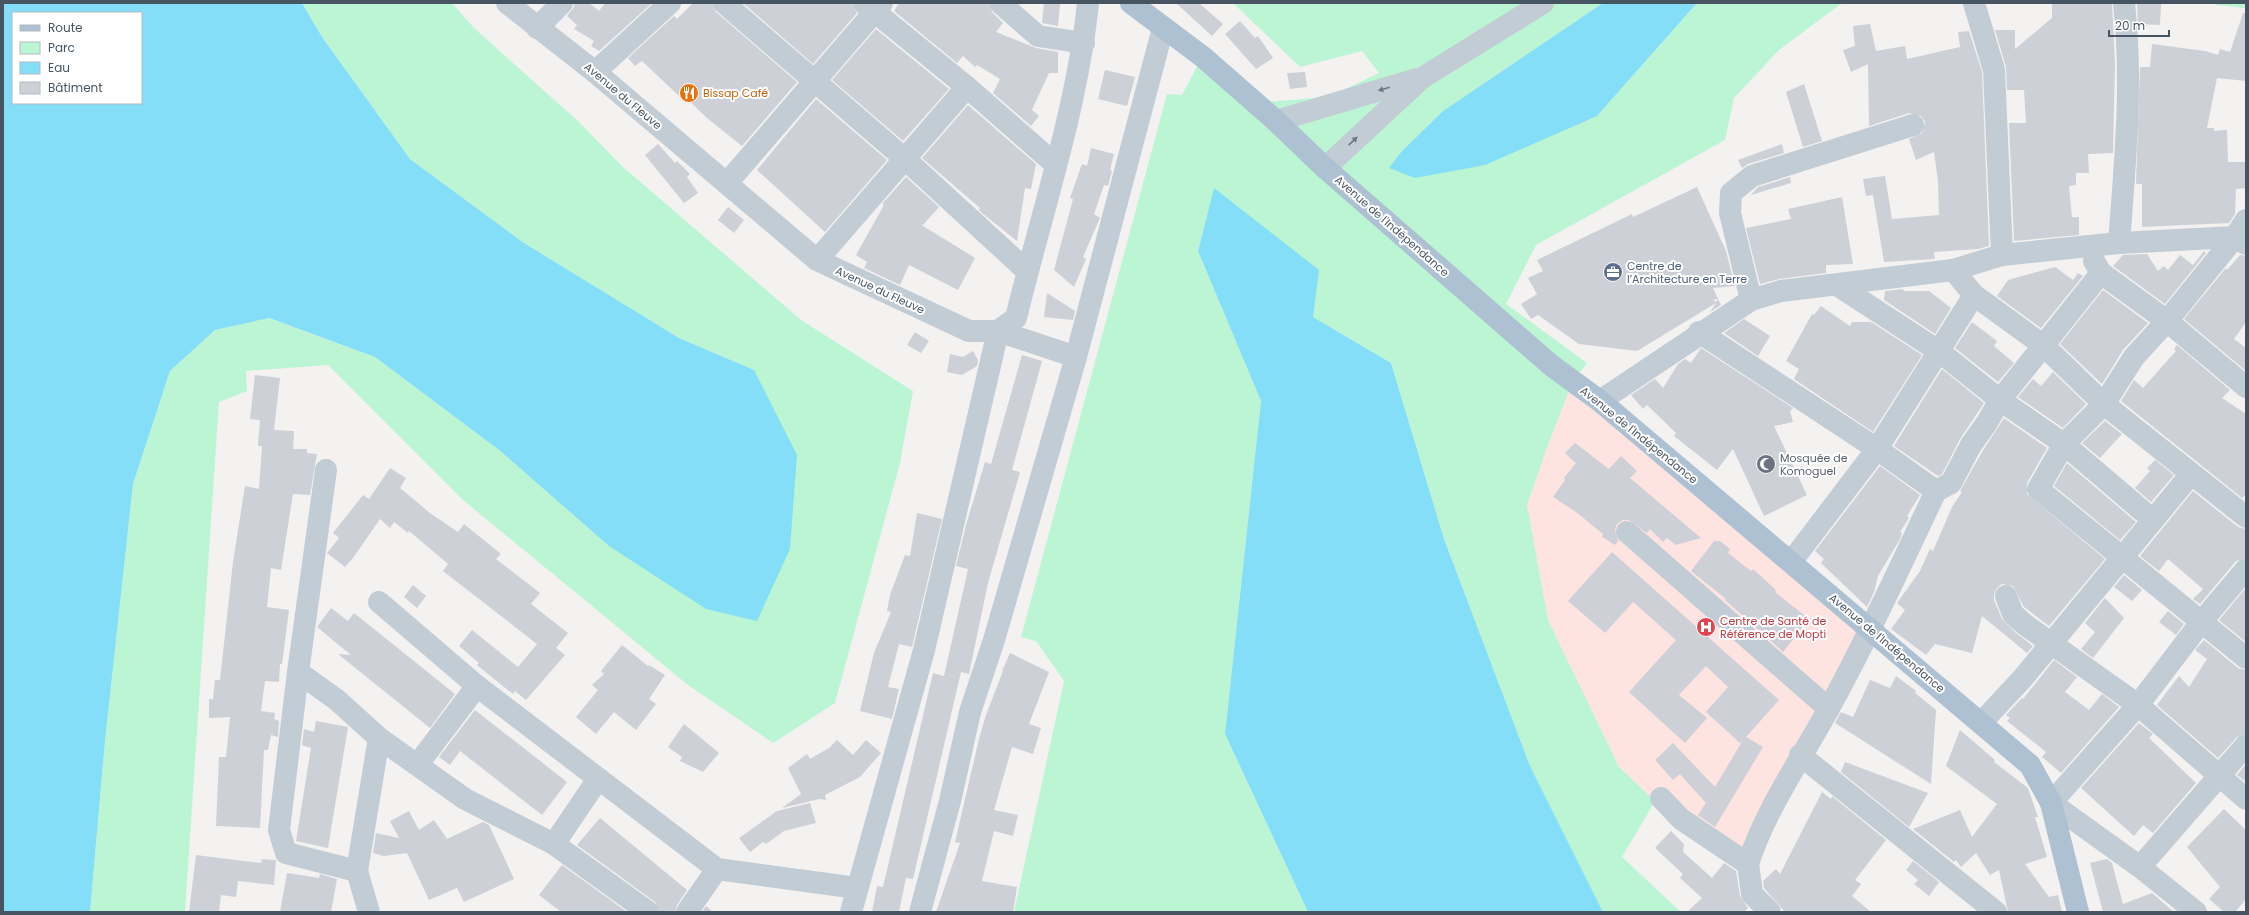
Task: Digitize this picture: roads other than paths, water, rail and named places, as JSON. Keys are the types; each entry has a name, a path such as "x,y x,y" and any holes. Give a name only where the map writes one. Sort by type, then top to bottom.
{"main road":[{"name":"Avenue de l'Indépendance","path":"1131,3 1203,58 1276,121 1325,168 1552,366 1600,401 2030,765 2051,803 2078,912"}],"street":[{"name":"Avenue du Fleuve","path":"507,3 595,72 817,260 969,331 998,331 1076,357"},
{"path":"537,28 562,3"},
{"path":"595,72 670,3"},
{"path":"724,3 905,159 1027,271"},
{"path":"1000,3 1038,36 1084,43"},
{"path":"851,912 924,650 998,331 1016,318 1027,271 1056,165 1084,43 1088,3"},
{"path":"1325,168 1422,78 1543,3"},
{"path":"1974,3 1994,70 2002,255"},
{"path":"2119,243 2127,145 2127,33 2124,3"},
{"path":"727,183 814,81 873,6 1056,165"},
{"path":"920,912 950,801 970,712 996,633 1076,357 1163,28"},
{"path":"1276,121 1422,78"},
{"path":"817,260 967,87"},
{"path":"1751,300 1730,214 1731,193 1752,176 1913,125"},
{"path":"1600,401 1699,332 1751,300 1781,291 1953,270 2002,255 2086,245 2242,234"},
{"path":"2242,234 2134,357 2104,404 2064,444 2038,489 2123,556 2246,658"},
{"path":"2086,245 2101,274 2167,321 2246,387"},
{"path":"1953,270 1974,295 2044,346 2104,404 2246,517"},
{"path":"1770,912 1752,894 1748,864 1756,840 1800,755 1828,709 1870,628 1936,491 1951,483 1970,445 1986,424 2000,400 2101,274"},
{"path":"1837,285 1940,352 2000,400 2064,444 2152,520"},
{"path":"1791,562 1877,449 1940,352 1974,295"},
{"path":"1699,332 1877,449 1936,491"},
{"path":"326,470 298,672 279,830 281,842 286,853 357,871"},
{"path":"1980,723 2022,679 2191,474"},
{"path":"1627,532 1828,709"},
{"path":"2196,912 2140,867 2051,803 2138,705 2202,621 2246,569"},
{"path":"2006,596 2013,614 2039,636 2052,643 2138,705 2246,799"},
{"path":"379,602 477,686 717,869 857,888"},
{"path":"298,672 337,700 379,738 418,764 465,799 554,844 648,912"},
{"path":"418,764 477,686"},
{"path":"369,912 357,871 379,738"},
{"path":"2140,867 2246,745"},
{"path":"1800,755 1996,912"},
{"path":"554,844 598,779"},
{"path":"1661,798 1681,819 1748,864"},
{"path":"687,912 717,869"}],"water":[{"path":"3,3 302,3 322,37 410,159 524,243 679,338 754,370 797,455 790,549 757,621 706,609 609,546 499,450 375,357 269,318 215,330 170,371 133,484 105,741 90,912 3,912"},
{"path":"1603,3 1697,3 1597,116 1485,165 1415,178 1389,168 1402,151 1443,111"},
{"path":"1214,188 1319,270 1313,317 1391,363 1444,539 1530,766 1603,912 1308,912 1225,734 1261,401 1198,251"}],"place":[{"name":"Bissap Café","path":"689,93"},
{"name":"Centre de l’Architecture en Terre","path":"1613,272"},
{"name":"Mosquée de Komoguel","path":"1766,464"},
{"name":"Centre de Santé de Référence de Mopti","path":"1706,627"}]}
